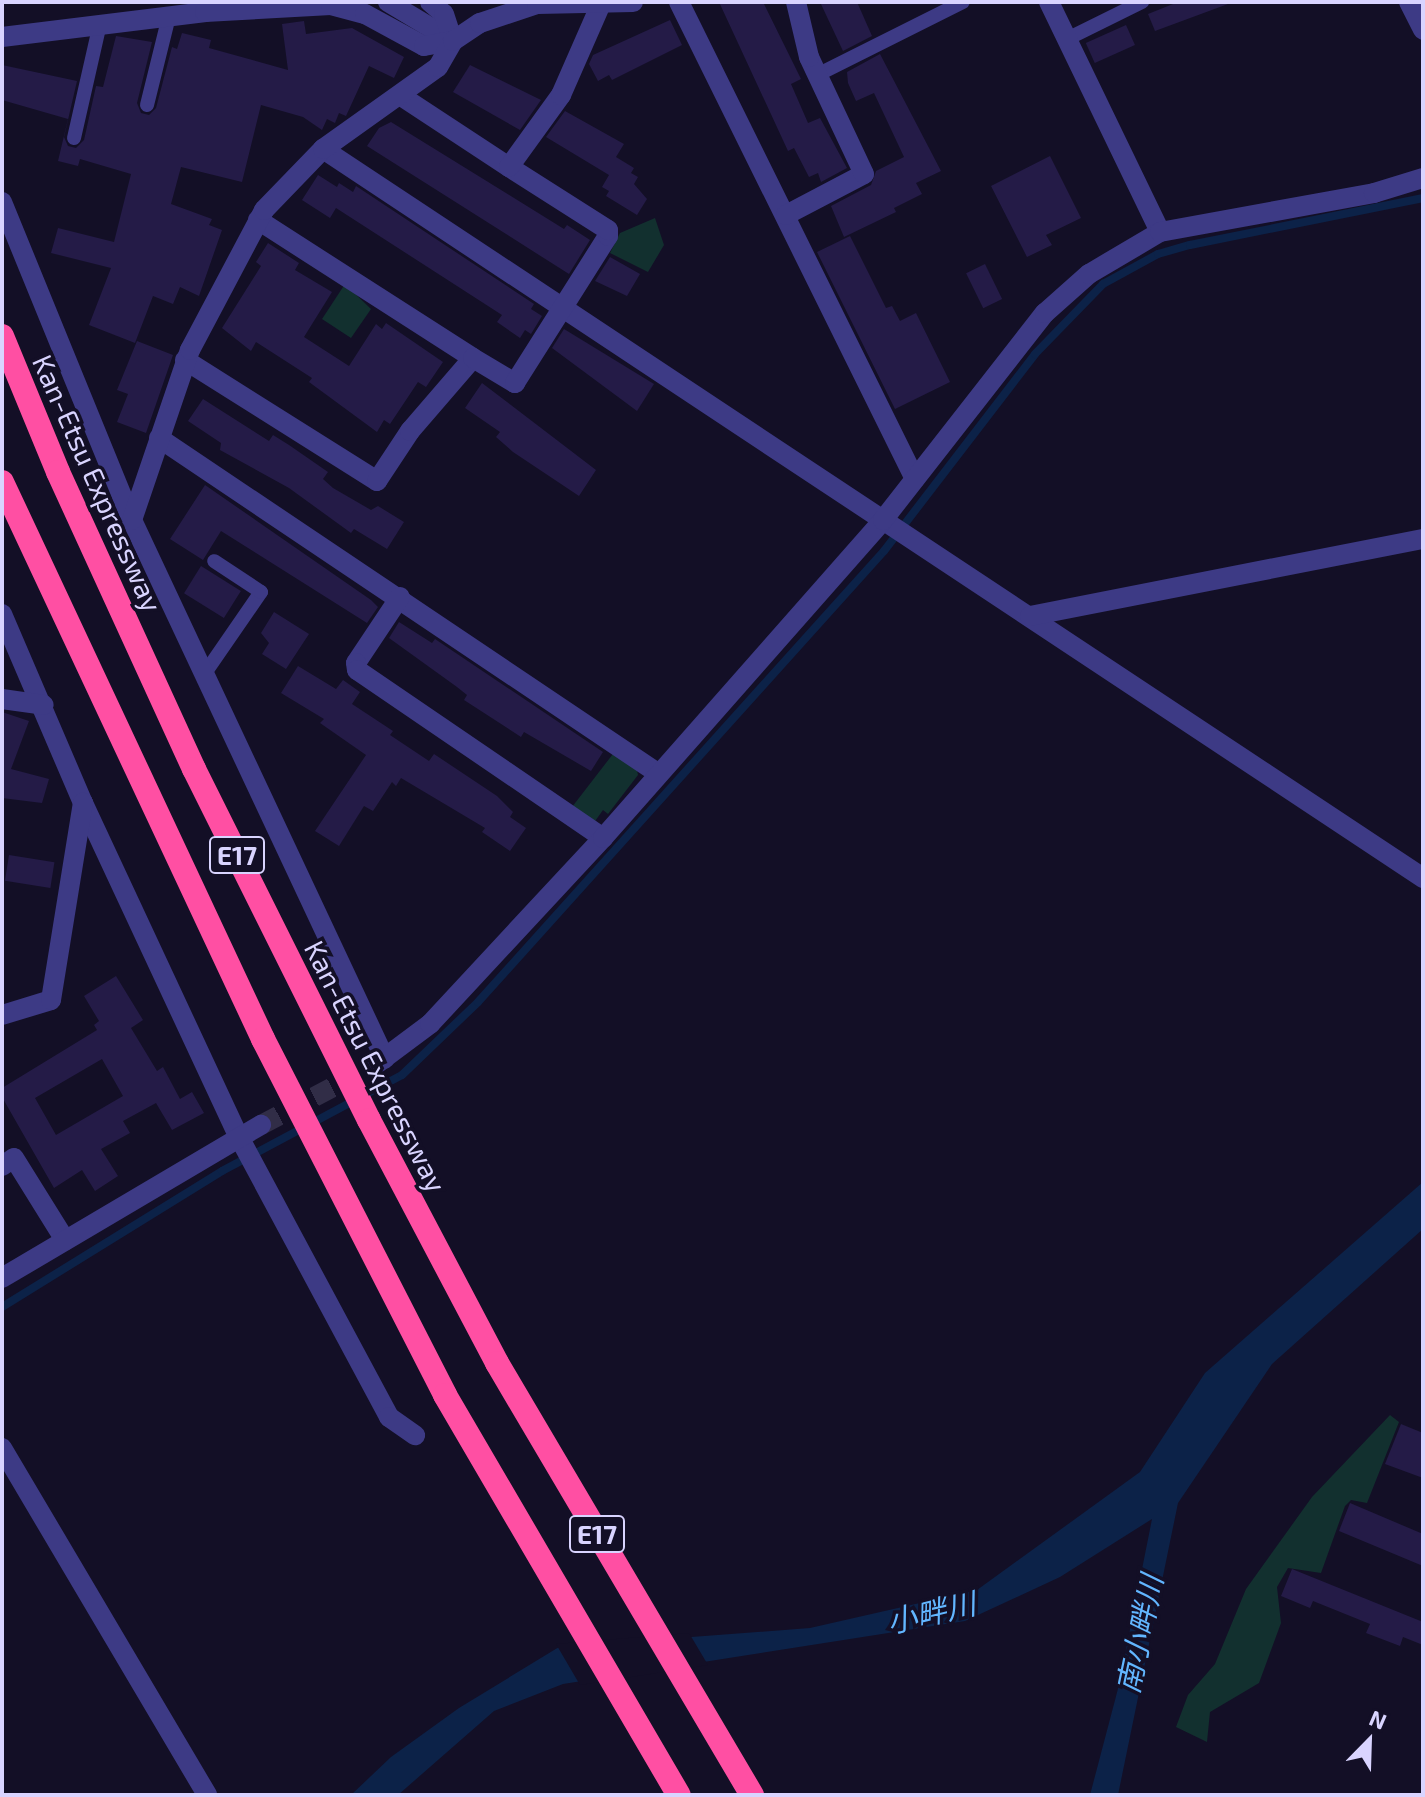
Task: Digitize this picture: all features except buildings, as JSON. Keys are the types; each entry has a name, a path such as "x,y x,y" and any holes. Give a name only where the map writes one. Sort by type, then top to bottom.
{"highway":[{"name":"Kan-Etsu Expressway","path":"2,336 194,769 497,1363 752,1795"},
{"name":"E17","path":"2,482 263,1039 445,1395 633,1724 679,1795"}],"street":[{"path":"388,2 453,41"},
{"path":"132,520 185,360 258,220 323,149 438,67 453,41 444,14 430,2"},
{"path":"2,37 169,16 331,5 365,14 424,46 453,41 480,23 537,3 633,2"},
{"path":"679,2 915,479"},
{"path":"786,215 864,174 817,75 796,2"},
{"path":"1049,2 1160,232"},
{"path":"1409,2 1423,30"},
{"path":"509,167 561,95 601,4"},
{"path":"258,220 515,383 608,230 401,96"},
{"path":"323,149 1423,878"},
{"path":"2,202 132,520 380,1062 430,1024 603,838 883,520 1045,313 1089,274 1160,232 1374,193 1423,178"},
{"path":"185,360 377,481 410,431 473,358"},
{"path":"159,438 400,597 659,774"},
{"path":"1030,616 1423,539"},
{"path":"400,597 356,663 357,670 603,838"},
{"path":"2,614 44,705 83,803 239,1137 389,1417 415,1435"},
{"path":"2,699 44,705"},
{"path":"2,1015 51,1000 83,803"},
{"path":"2,1278 261,1125"},
{"path":"2,1166 14,1158 65,1240"},
{"path":"2,1448 207,1795"}],"lane":[{"path":"817,75 963,2"},
{"path":"1067,39 1142,2"},
{"path":"147,105 169,16"},
{"path":"74,138 100,24"},
{"path":"203,676 261,592 214,561"}],"green space":[{"path":"655,218 664,245 648,272 610,253 620,233"},
{"path":"345,284 371,309 351,338 322,319"},
{"path":"616,750 636,765 638,775 608,814 603,810 593,824 572,807"},
{"path":"1390,1415 1399,1422 1367,1503 1351,1500 1345,1506 1321,1573 1288,1568 1277,1587 1281,1623 1259,1683 1210,1712 1207,1742 1176,1727 1188,1695 1215,1664 1246,1589 1312,1497"}],"water":[{"path":"1423,1182 1423,1229 1272,1364 1178,1503 1118,1795 1090,1795 1119,1685 1152,1519 1060,1577 965,1621 563,1684 494,1711 398,1795 351,1795 391,1757 459,1708 559,1647 810,1628 977,1590 1140,1472 1205,1373"}],"pier":[{"path":"689,1633 708,1665 580,1685 556,1644"}],"waterway":[{"path":"2,1307 222,1171 402,1075 478,1002 884,551 1035,354 1103,284 1158,254 1190,245 1423,198"}],"tunnel":[{"path":"261,1125 375,1065"}],"water label":[{"name":"小畔川","path":"931,1612"},
{"name":"南小畔川","path":"1139,1634"}]}
